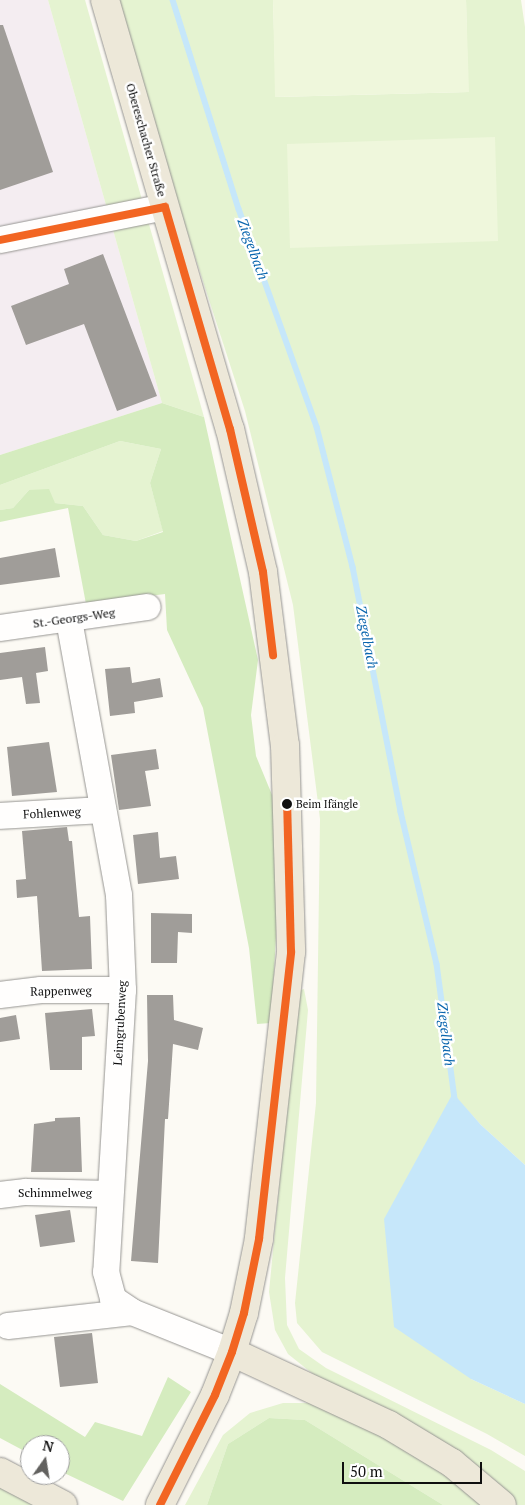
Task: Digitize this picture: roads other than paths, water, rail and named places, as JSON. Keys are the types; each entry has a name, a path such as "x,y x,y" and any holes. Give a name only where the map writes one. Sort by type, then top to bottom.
{"main road":[{"name":"Obereschacher Straße","path":"105,0 217,380 262,572 285,745 291,952 259,1238 244,1313 232,1352 215,1395 160,1505"},
{"path":"232,1352 389,1425 452,1463 502,1505"},
{"path":"0,1472 63,1505"}],"street":[{"path":"0,240 165,207"},
{"name":"St.-Georgs-Weg","path":"0,628 148,608"},
{"name":"Leimgrubenweg","path":"69,620 120,895 123,990 106,1272 113,1299 132,1312 232,1352"},
{"name":"Fohlenweg","path":"0,816 103,810"},
{"name":"Rappenweg","path":"0,994 41,990 123,990"},
{"name":"Schimmelweg","path":"0,1195 26,1192 110,1194"},
{"path":"8,1326 132,1312"}],"water":[{"path":"453,1093 481,1125 525,1165 525,1404 471,1379 394,1327 384,1219"}],"waterway":[{"name":"Ziegelbach","path":"173,0 239,209 317,427 353,567 401,812 437,964 455,1099"}],"place":[{"name":"Beim Ifängle","path":"287,804"}]}
